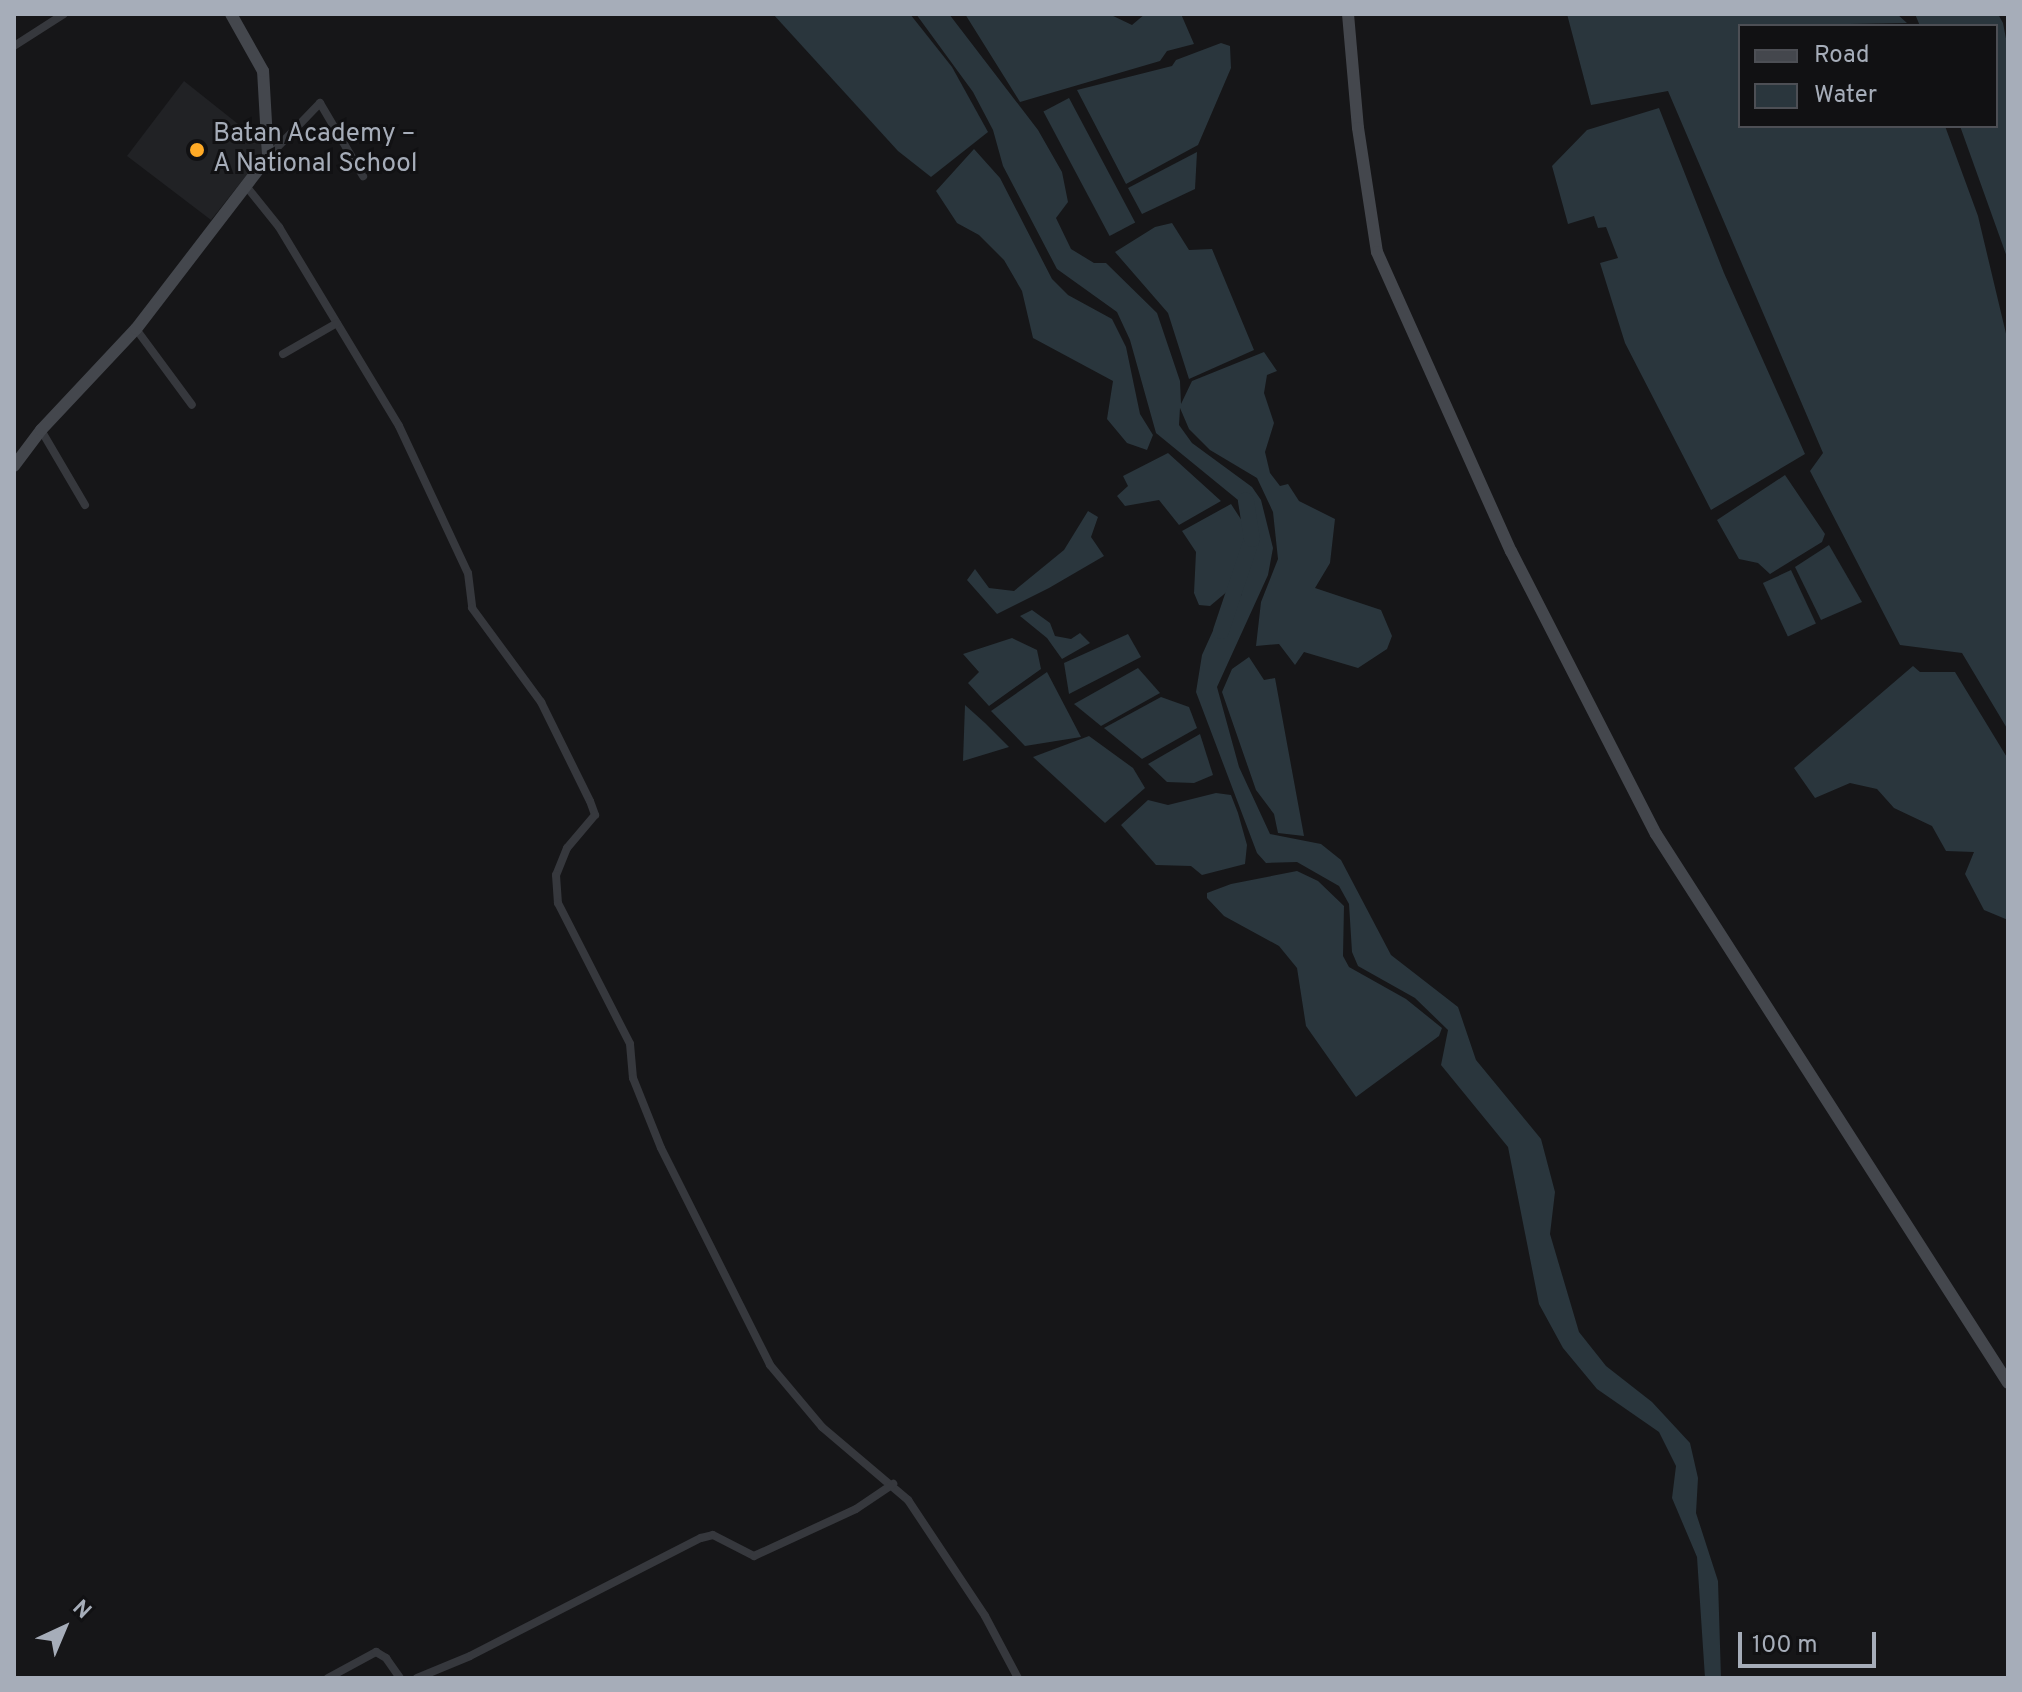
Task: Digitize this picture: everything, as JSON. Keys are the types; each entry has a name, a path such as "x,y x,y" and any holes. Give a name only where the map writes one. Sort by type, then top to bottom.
{"street":[{"path":"14,46 64,14"},
{"path":"231,14 263,71 268,157"},
{"path":"1348,14 1358,128 1377,252 1505,538 1656,834 2008,1383"},
{"path":"14,466 41,430 136,329 268,157 320,103 363,176"},
{"path":"246,186 279,227 399,426 468,573 476,614 541,702 590,801 595,815 567,848 554,891 630,1044 633,1078 661,1148 782,1384 822,1427 893,1484 985,1616 1018,1678"},
{"path":"283,354 337,323"},
{"path":"136,329 192,405"},
{"path":"41,430 85,505"},
{"path":"417,1678 470,1656 701,1538 713,1535 754,1556 828,1523 893,1484"},
{"path":"328,1678 376,1652 400,1678"}],"shaded area":[{"name":"Batan Academy – A National School","path":"184,81 262,143 261,157 211,220 127,156"}],"water":[{"path":"773,14 910,14 952,67 988,132 931,177 898,151"},
{"path":"916,14 949,14 1038,130 1062,172 1068,202 1056,218 1071,249 1094,263 1106,263 1157,313 1180,381 1181,404 1192,381 1264,352 1277,371 1267,375 1264,393 1274,423 1265,452 1270,473 1280,486 1288,484 1299,501 1335,519 1330,563 1315,588 1381,610 1392,636 1387,649 1358,668 1304,652 1295,665 1279,644 1256,646 1261,602 1278,559 1273,512 1257,478 1210,450 1189,429 1180,408 1179,425 1192,443 1252,487 1261,500 1273,548 1268,575 1217,687 1239,767 1270,834 1321,844 1341,860 1391,955 1458,1007 1476,1060 1541,1139 1555,1192 1550,1234 1579,1332 1606,1366 1652,1402 1690,1443 1698,1478 1696,1513 1718,1581 1721,1678 1705,1678 1697,1557 1672,1498 1676,1466 1659,1432 1597,1389 1563,1348 1539,1304 1508,1147 1441,1065 1448,1030 1415,998 1358,966 1352,952 1349,904 1339,886 1297,862 1266,863 1257,853 1196,692 1202,655 1216,624 1241,596 1257,530 1238,500 1156,433 1130,340 1117,312 1057,269 1003,166 993,130 973,92"},
{"path":"965,14 1109,14 1132,25 1145,14 1181,14 1194,44 1167,51 1160,61 1020,102"},
{"path":"1567,14 1897,14 1907,23 1738,24 1738,128 1946,128 1978,216 2008,342 2008,730 1962,653 1900,645 1810,471 1823,453 1668,91 1591,105"},
{"path":"1915,14 1998,14 2003,23 2008,49 2008,260 1961,128 1998,128 1998,24 1919,24"},
{"path":"1221,43 1230,46 1231,68 1198,145 1126,184 1077,90 1172,66 1176,60"},
{"path":"1069,98 1135,222 1110,236 1043,112"},
{"path":"1659,108 1724,273 1805,454 1711,510 1625,343 1600,263 1618,258 1606,227 1598,228 1594,216 1568,224 1552,166 1587,130"},
{"path":"974,149 1000,178 1052,279 1068,295 1112,319 1126,347 1140,414 1153,435 1147,450 1127,443 1107,419 1113,381 1033,338 1022,291 1004,260 979,235 957,223 936,191"},
{"path":"1197,152 1195,189 1142,214 1128,188"},
{"path":"1172,223 1189,250 1212,249 1254,350 1189,379 1168,313 1115,252 1155,227"},
{"path":"1168,453 1221,501 1179,525 1159,500 1125,506 1117,496 1128,486 1123,476"},
{"path":"1785,475 1825,534 1822,542 1770,574 1758,563 1739,559 1717,520"},
{"path":"1231,504 1244,524 1249,549 1229,590 1210,606 1199,605 1194,593 1196,552 1182,531"},
{"path":"1088,511 1098,517 1091,537 1104,556 1049,588 997,614 967,580 975,569 989,588 1014,591 1064,550"},
{"path":"1829,545 1862,602 1821,620 1795,567"},
{"path":"1791,570 1816,623 1788,637 1763,583"},
{"path":"1032,610 1050,623 1055,636 1071,639 1080,633 1090,643 1062,659 1047,638 1020,616"},
{"path":"1128,634 1141,657 1069,694 1064,663"},
{"path":"1012,638 1037,650 1041,669 989,706 968,683 979,672 963,654"},
{"path":"1249,657 1264,680 1275,678 1304,836 1278,833 1274,814 1256,790 1222,692 1232,669"},
{"path":"1913,666 1920,672 1955,672 2008,759 2008,920 1984,910 1965,874 1974,852 1946,851 1932,826 1894,808 1877,789 1850,783 1815,798 1794,768"},
{"path":"1138,668 1160,693 1101,726 1074,704"},
{"path":"1047,672 1081,737 1025,746 991,711"},
{"path":"1161,697 1189,707 1197,728 1142,759 1104,728"},
{"path":"965,705 985,723 1009,747 963,761"},
{"path":"1200,734 1213,775 1194,783 1167,782 1148,764"},
{"path":"1089,736 1133,768 1145,788 1105,823 1033,757"},
{"path":"1216,793 1231,795 1247,845 1245,864 1202,875 1191,866 1156,865 1121,825 1148,800 1168,805"},
{"path":"1297,871 1318,881 1344,906 1343,956 1349,967 1406,999 1442,1028 1439,1036 1356,1097 1306,1026 1297,968 1279,946 1224,916 1207,898 1207,893 1231,884"}],"waterway":[{"path":"1221,631 1252,539 1246,500"}],"place":[{"name":"Batan Academy – A National School","path":"197,150"}]}
